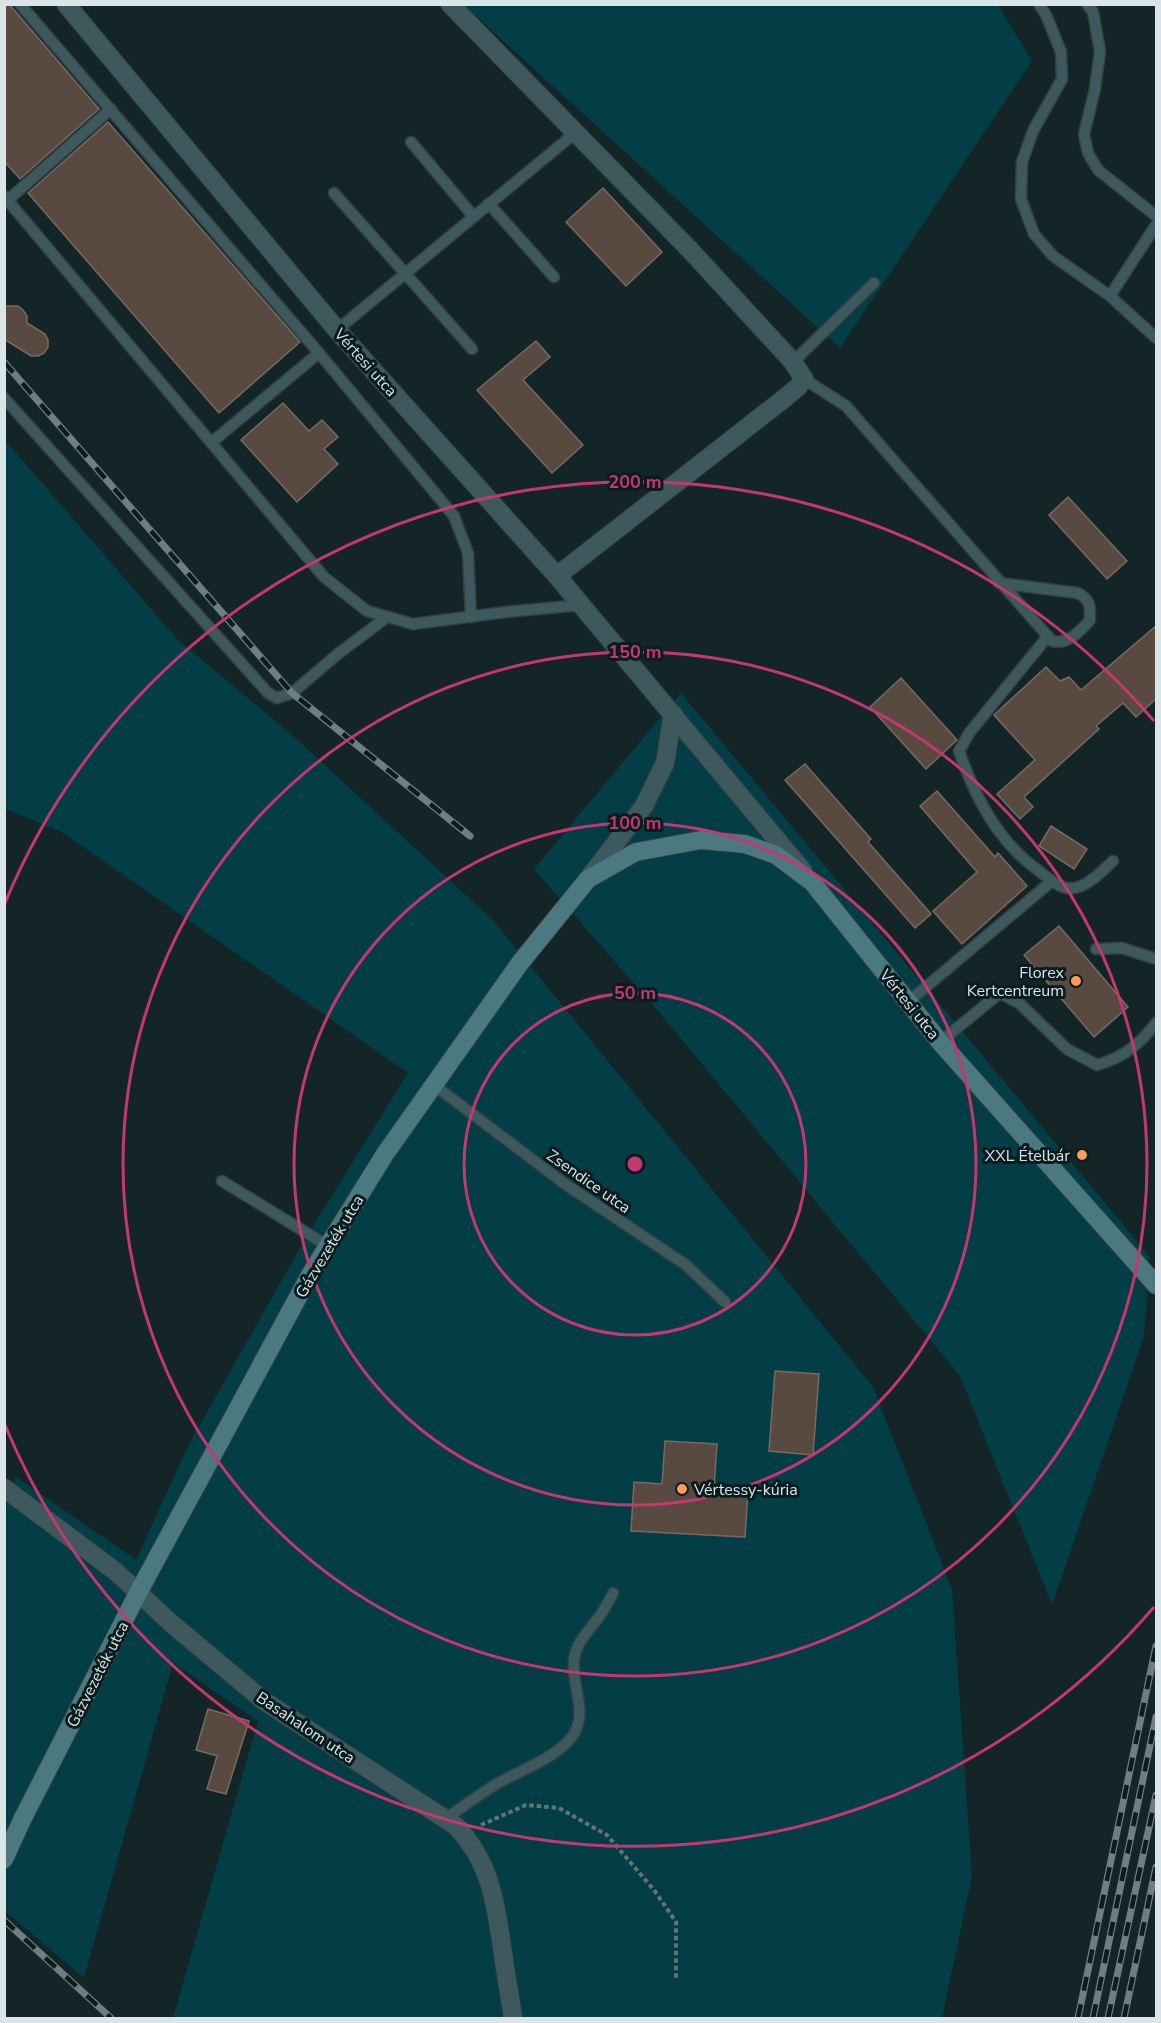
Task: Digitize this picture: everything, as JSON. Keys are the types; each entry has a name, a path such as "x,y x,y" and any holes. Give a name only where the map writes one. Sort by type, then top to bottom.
{"street":[{"name":"Vértesi utca","path":"66,4 337,330 556,576 673,714 940,1042 1155,1279"},
{"path":"450,4 691,251 792,362 804,379 781,401 556,576"},
{"path":"588,879 644,806 665,763 673,714"},
{"name":"Gázvezeték utca","path":"4,1859 138,1593 310,1275 385,1154 520,963 588,879 636,852 701,840 745,844 776,855 812,882"},
{"name":"Basahalom utca","path":"4,1488 115,1571 172,1624 264,1701 446,1818 465,1836 481,1862 492,1889 500,1919 513,2019"}],"lane":[{"path":"20,4 319,353 454,516 468,553 471,617"},
{"path":"1039,4 1061,52 1062,79 1033,131 1022,162 1021,199 1034,234 1053,256 1110,296 1156,338"},
{"path":"1093,7 1100,51 1095,89 1084,134 1088,153 1098,170 1156,216"},
{"path":"111,110 6,198 324,578 367,611 412,624 581,605"},
{"path":"337,330 575,133"},
{"path":"411,142 474,217"},
{"path":"334,193 472,349"},
{"path":"489,204 554,277"},
{"path":"1110,296 1156,225"},
{"path":"792,362 874,283"},
{"path":"212,442 319,353"},
{"path":"804,379 846,406 999,583 1052,641 1060,643 1069,640 1090,620 1090,606 1086,597 1078,593 999,583"},
{"path":"4,398 268,693 277,698 292,693 339,653 387,617"},
{"path":"1048,636 970,732 959,751 982,806 1001,835 1027,863 1052,881 1068,888 1088,883 1113,861"},
{"path":"908,1002 1052,881"},
{"path":"1096,950 1122,948 1156,959"},
{"path":"940,1042 1000,993 1019,1003 1067,1049 1097,1065 1119,1058 1145,1037 1156,1023"},
{"name":"Zsendice utca","path":"434,1085 565,1184 686,1265 725,1302"},
{"path":"222,1181 328,1246"},
{"path":"446,1818 498,1783 539,1762 562,1746 574,1734 579,1723 580,1710 574,1660 580,1640 600,1616 614,1593"}],"path":[{"path":"465,1836 487,1822 526,1805 559,1808 607,1835 654,1890 676,1922 676,1980"}],"shaded area":[{"path":"467,4 998,5 1032,61 840,348 465,6"},
{"path":"4,439 177,639 291,734 493,920 873,1387 952,1589 972,1876 942,2018 173,2018 258,1721 173,1663 84,1978 5,1911 4,1516 15,1476 136,1560 189,1444 308,1234 408,1073 62,832 5,809"},
{"path":"681,693 1150,1257 1144,1336 1052,1605 960,1376 664,1018 534,869"}],"building":[{"path":"4,4 9,4 99,109 20,179 4,161"},
{"path":"108,122 300,342 219,413 28,193"},
{"path":"603,188 662,252 626,286 566,222"},
{"path":"4,306 18,306 27,316 27,323 45,334 48,347 44,353 31,356 4,339"},
{"path":"536,341 550,357 523,380 583,445 552,473 477,390"},
{"path":"283,403 309,431 322,420 338,437 324,449 338,464 297,502 241,440"},
{"path":"1068,497 1127,561 1107,579 1049,515"},
{"path":"1156,626 1156,699 1136,717 1123,703 1096,726 1099,729 1024,797 1033,807 1020,819 997,794 1035,760 994,715 1046,667 1060,681 1069,677 1081,690"},
{"path":"901,678 957,740 926,769 870,707"},
{"path":"805,764 871,839 868,842 931,914 915,928 785,780"},
{"path":"937,791 995,857 998,853 1027,886 962,944 933,911 977,872 920,806"},
{"path":"1051,826 1087,849 1074,869 1039,846"},
{"name":"Florex Kertcentreum","path":"1059,926 1128,1007 1094,1037 1024,955"},
{"path":"775,1371 819,1374 813,1455 769,1451"},
{"name":"Vértessy-kúria","path":"665,1441 717,1444 714,1488 748,1491 745,1537 631,1531 634,1482 662,1484"},
{"path":"208,1709 249,1721 226,1794 207,1789 217,1756 196,1750"}],"railway":[{"path":"4,362 292,693 470,836"},
{"path":"1078,2018 1156,1646"},
{"path":"1093,2018 1156,1717"},
{"path":"1108,2018 1156,1795"},
{"path":"1124,2018 1156,1867"},
{"path":"4,1920 111,2018"}],"place":[{"name":"Florex Kertcentreum","path":"1076,981"},
{"name":"XXL Ételbár","path":"1082,1155"},
{"name":"Vértessy-kúria","path":"682,1489"}]}
